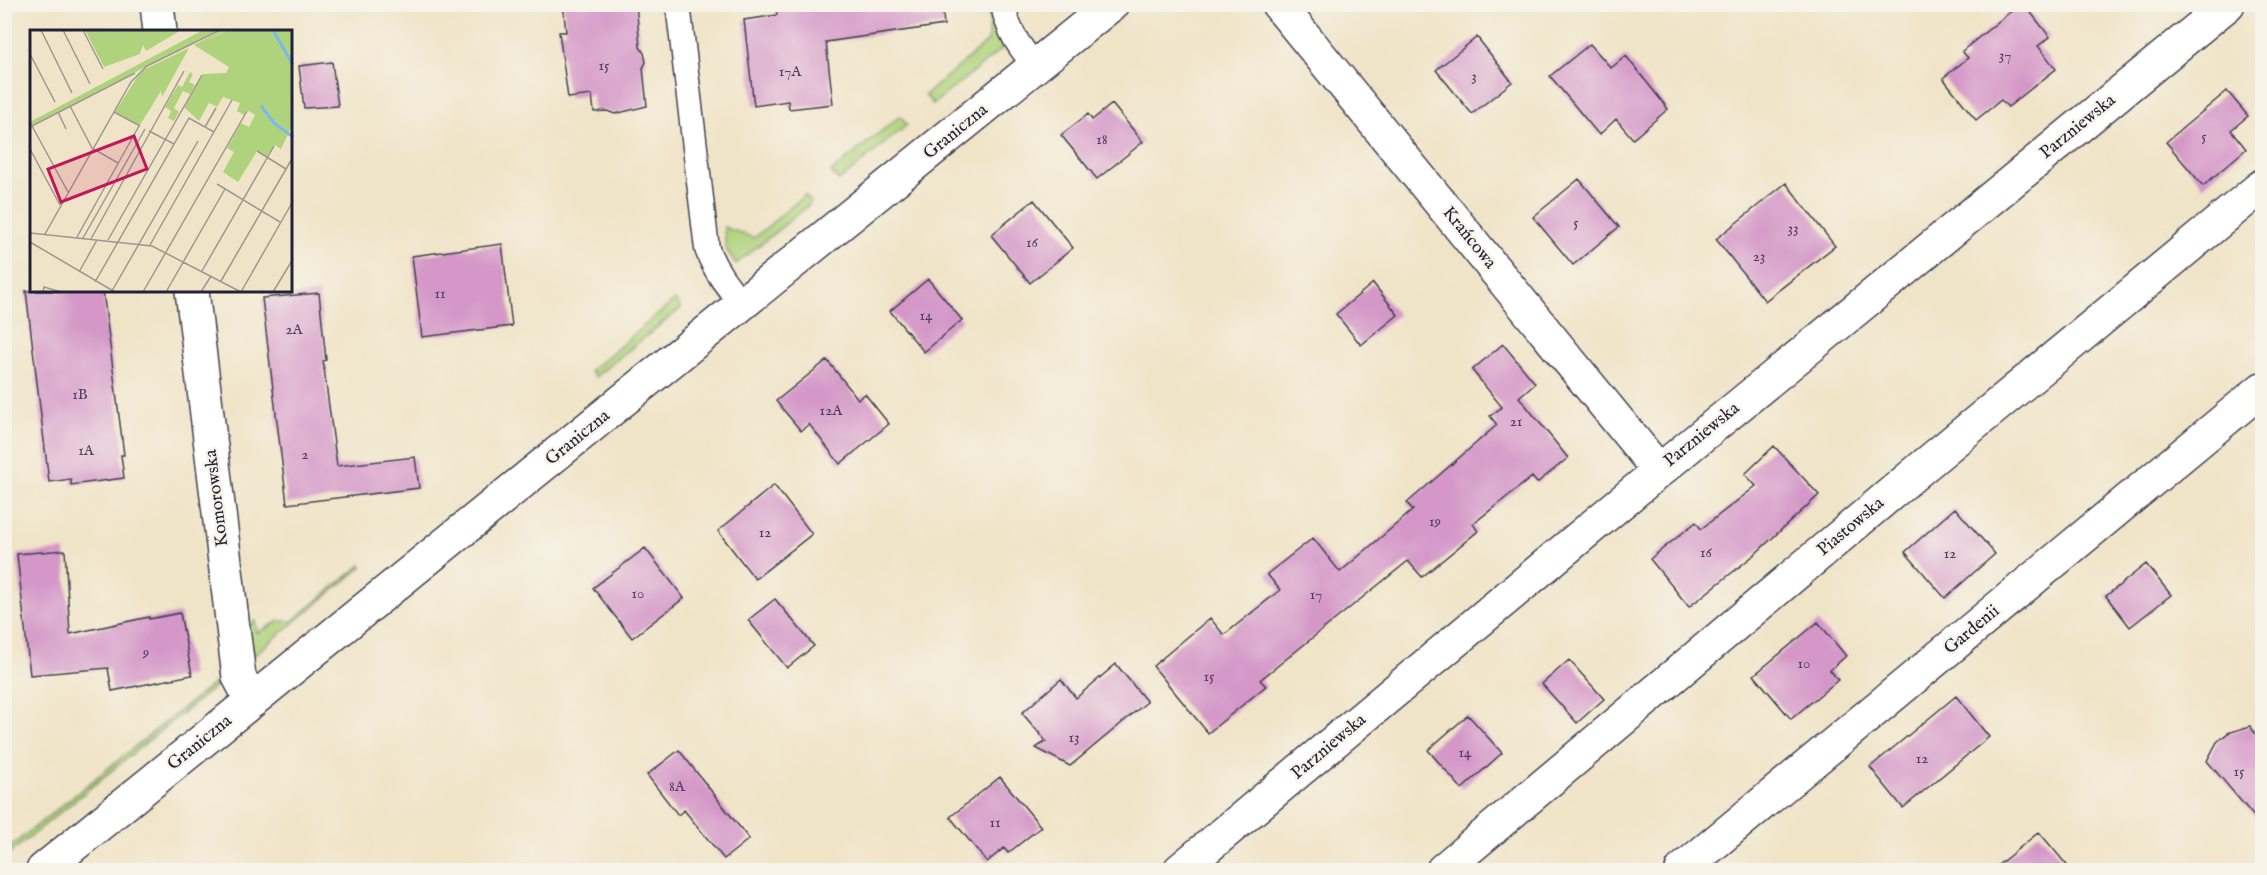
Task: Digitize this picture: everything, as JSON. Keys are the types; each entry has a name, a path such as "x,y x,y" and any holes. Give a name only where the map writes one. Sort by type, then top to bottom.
{"street":[{"path":"157,4 160,30"},
{"name":"Graniczna","path":"43,870 1112,4"},
{"name":"Krańcowa","path":"1278,4 1659,471"},
{"name":"Parzniewska","path":"1180,870 1659,471 2228,4"},
{"name":"Piastowska","path":"1443,870 1925,465 2262,186"},
{"name":"Komorowska","path":"192,292 238,677 252,701"},
{"name":"Gardenii","path":"1682,870 2262,389"}],"lane":[{"path":"678,4 707,249 719,275 743,304"},
{"path":"1003,4 1011,32 1036,67"}],"green space":[{"path":"988,5 993,5 1000,33 995,38 1003,48 933,104 925,95 988,41 990,22"},
{"path":"900,116 907,125 839,181 831,172"},
{"path":"805,195 811,203 736,264 726,249 724,227 754,238"},
{"path":"675,300 681,308 595,377 590,371"},
{"path":"361,565 362,567 254,655 246,629 255,621 257,633 279,621 292,621"},
{"path":"221,673 222,681 5,857 5,851 218,680 217,674"}],"building":[{"path":"563,4 636,4 640,47 646,62 643,68 647,106 615,114 607,111 594,112 592,95 568,98 559,32 566,32"},
{"path":"775,4 942,4 944,25 826,42 833,104 789,109 788,101 754,106 744,20 777,15"},
{"path":"2020,4 2024,4 2050,37 2038,46 2056,69 2008,107 2001,100 1976,120 1943,78 1968,58 1962,51"},
{"path":"1477,37 1512,82 1472,114 1436,70"},
{"path":"1590,44 1611,68 1626,56 1668,109 1633,139 1616,119 1599,135 1550,76"},
{"path":"332,62 338,106 304,108 299,66"},
{"path":"2227,91 2248,116 2231,130 2246,149 2203,186 2166,142"},
{"path":"1112,104 1143,142 1097,179 1061,135 1088,114 1092,120"},
{"path":"1579,179 1619,227 1573,265 1533,217"},
{"path":"1786,183 1835,246 1765,301 1716,239"},
{"path":"1034,200 1073,248 1030,283 991,235"},
{"path":"502,244 512,326 422,337 412,256"},
{"path":"928,279 962,320 924,352 890,311"},
{"path":"1373,283 1398,315 1361,345 1336,314"},
{"path":"26,291 103,292 124,455 121,455 124,478 71,485 71,479 49,482"},
{"path":"319,293 326,360 323,361 337,466 415,457 419,488 287,504 262,298"},
{"path":"1503,344 1535,383 1519,397 1568,458 1537,483 1532,477 1473,524 1478,531 1422,577 1408,561 1260,680 1266,686 1208,733 1153,666 1210,618 1224,635 1280,590 1267,574 1313,538 1340,572 1413,510 1407,503 1497,425 1490,416 1502,407 1472,370"},
{"path":"827,360 858,399 865,394 889,424 840,464 809,424 801,431 776,401"},
{"path":"1774,446 1819,495 1754,555 1689,607 1650,559 1696,522 1701,529 1756,486 1745,474"},
{"path":"774,485 812,534 755,579 718,531"},
{"path":"1955,508 1995,554 1945,598 1905,552"},
{"path":"645,548 684,598 632,638 593,588"},
{"path":"65,550 70,634 149,617 149,619 180,613 192,675 112,691 108,668 30,675 17,554"},
{"path":"2146,564 2171,595 2130,627 2106,596"},
{"path":"775,599 814,646 787,668 748,620"},
{"path":"1818,622 1846,656 1830,670 1838,680 1791,719 1754,675"},
{"path":"1569,660 1604,699 1577,723 1542,684"},
{"path":"1116,664 1147,702 1070,766 1036,748 1046,741 1022,713 1061,679 1076,698"},
{"path":"1956,696 1989,737 1903,808 1870,767"},
{"path":"1468,715 1502,753 1462,789 1428,750"},
{"path":"2250,726 2262,743 2262,826 2207,761 2217,742 2228,733"},
{"path":"679,750 749,839 724,859 684,810 678,815 647,775"},
{"path":"1000,777 1041,827 1008,853 1004,848 987,862 950,817"},
{"path":"2039,832 2071,870 1992,870"}]}
